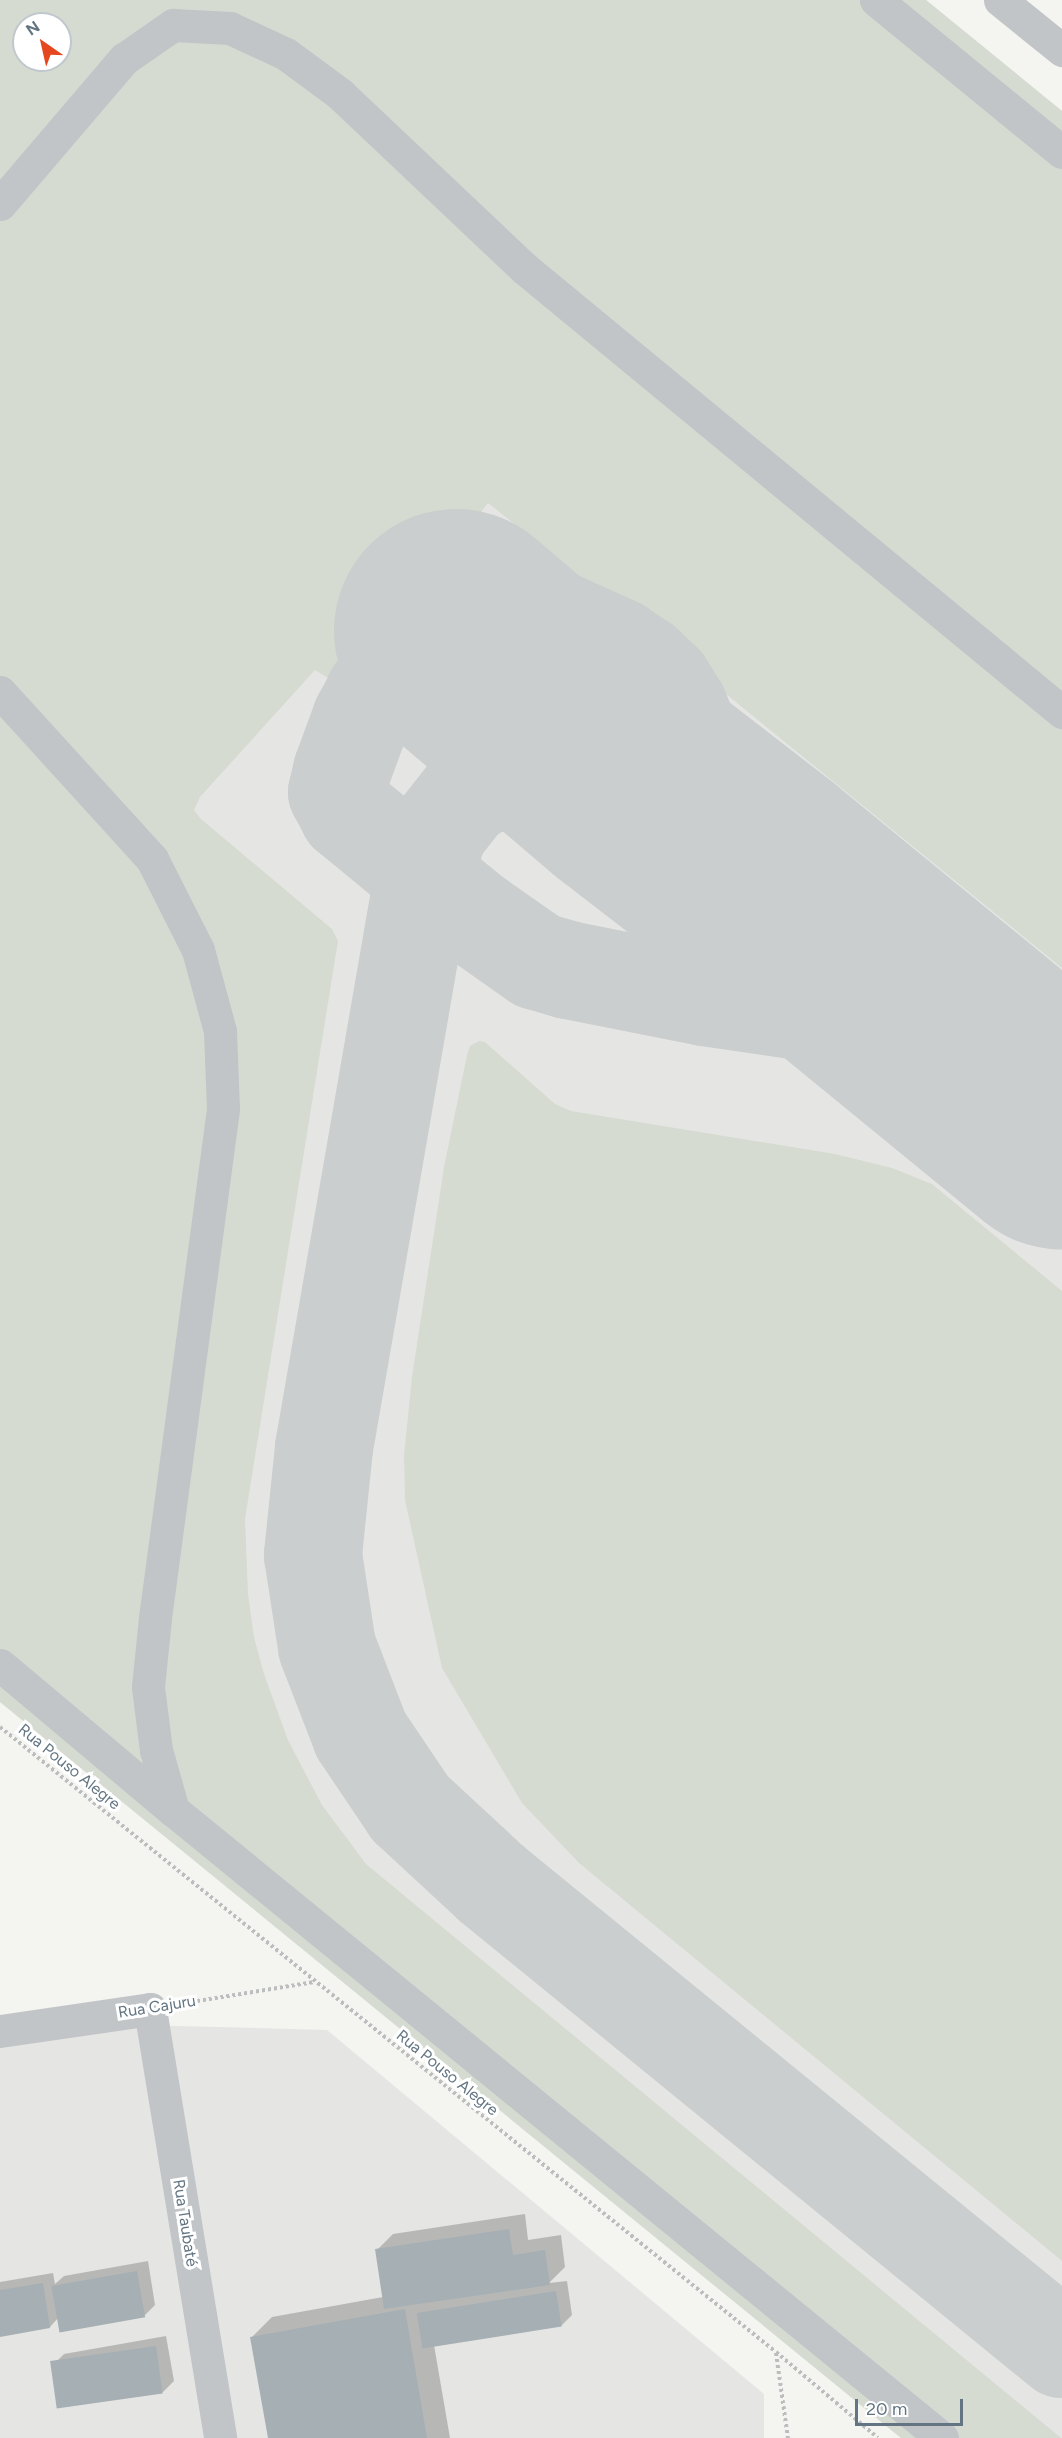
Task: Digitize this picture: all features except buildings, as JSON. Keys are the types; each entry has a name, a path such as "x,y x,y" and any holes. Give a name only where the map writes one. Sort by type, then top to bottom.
{"street":[{"path":"876,0 1062,152"},
{"path":"1000,0 1062,50"},
{"path":"0,204 124,59 173,25 230,28 286,54 340,94 524,268 1062,712"},
{"path":"0,692 152,859 198,950 220,1031 223,1109 156,1606 148,1687 156,1750 173,1810"},
{"path":"0,1665 173,1810 942,2438"},
{"name":"Rua Cajuru","path":"0,2031 150,2009"},
{"name":"Rua Taubaté","path":"150,2009 220,2438"}],"path":[{"name":"Rua Pouso Alegre","path":"0,1726 314,1982 776,2352 878,2438"},
{"name":"Rua Cajuru","path":"150,2009 314,1982"},
{"path":"776,2352 788,2438"}],"shaded area":[{"path":"0,0 926,0 1062,111 1062,2438 901,2438 0,1702"},
{"path":"0,0 926,0 1062,111 1062,968 488,503 344,688 315,670 200,797 194,810 201,819 332,929 338,941 245,1519 248,1594 254,1637 264,1674 288,1740 322,1805 366,1864 1061,2438 901,2438 0,1702"},
{"path":"479,1041 485,1042 555,1104 571,1111 835,1154 892,1168 932,1184 1062,1291 1062,2261 579,1863 522,1803 442,1668 405,1500 404,1455 412,1377 444,1167 467,1055 470,1046"},
{"path":"139,2025 327,2030 764,2394 764,2438 0,2438 0,2045"}],"taxiway":[{"path":"757,878 717,825 707,801 688,730 679,708 664,684 643,664 618,647 562,622 492,621 456,631 427,646 397,669 375,693 361,719 342,771 337,792 348,813 473,916 537,961 568,970 704,997 882,1023 967,1050"},
{"path":"633,782 579,763 534,764 499,776 465,797 439,830 423,877 324,1448 313,1555 327,1647 361,1735 410,1808 492,1884 1062,2349"}],"runway":[{"path":"456,631 633,782 757,878 1062,1128"}]}
